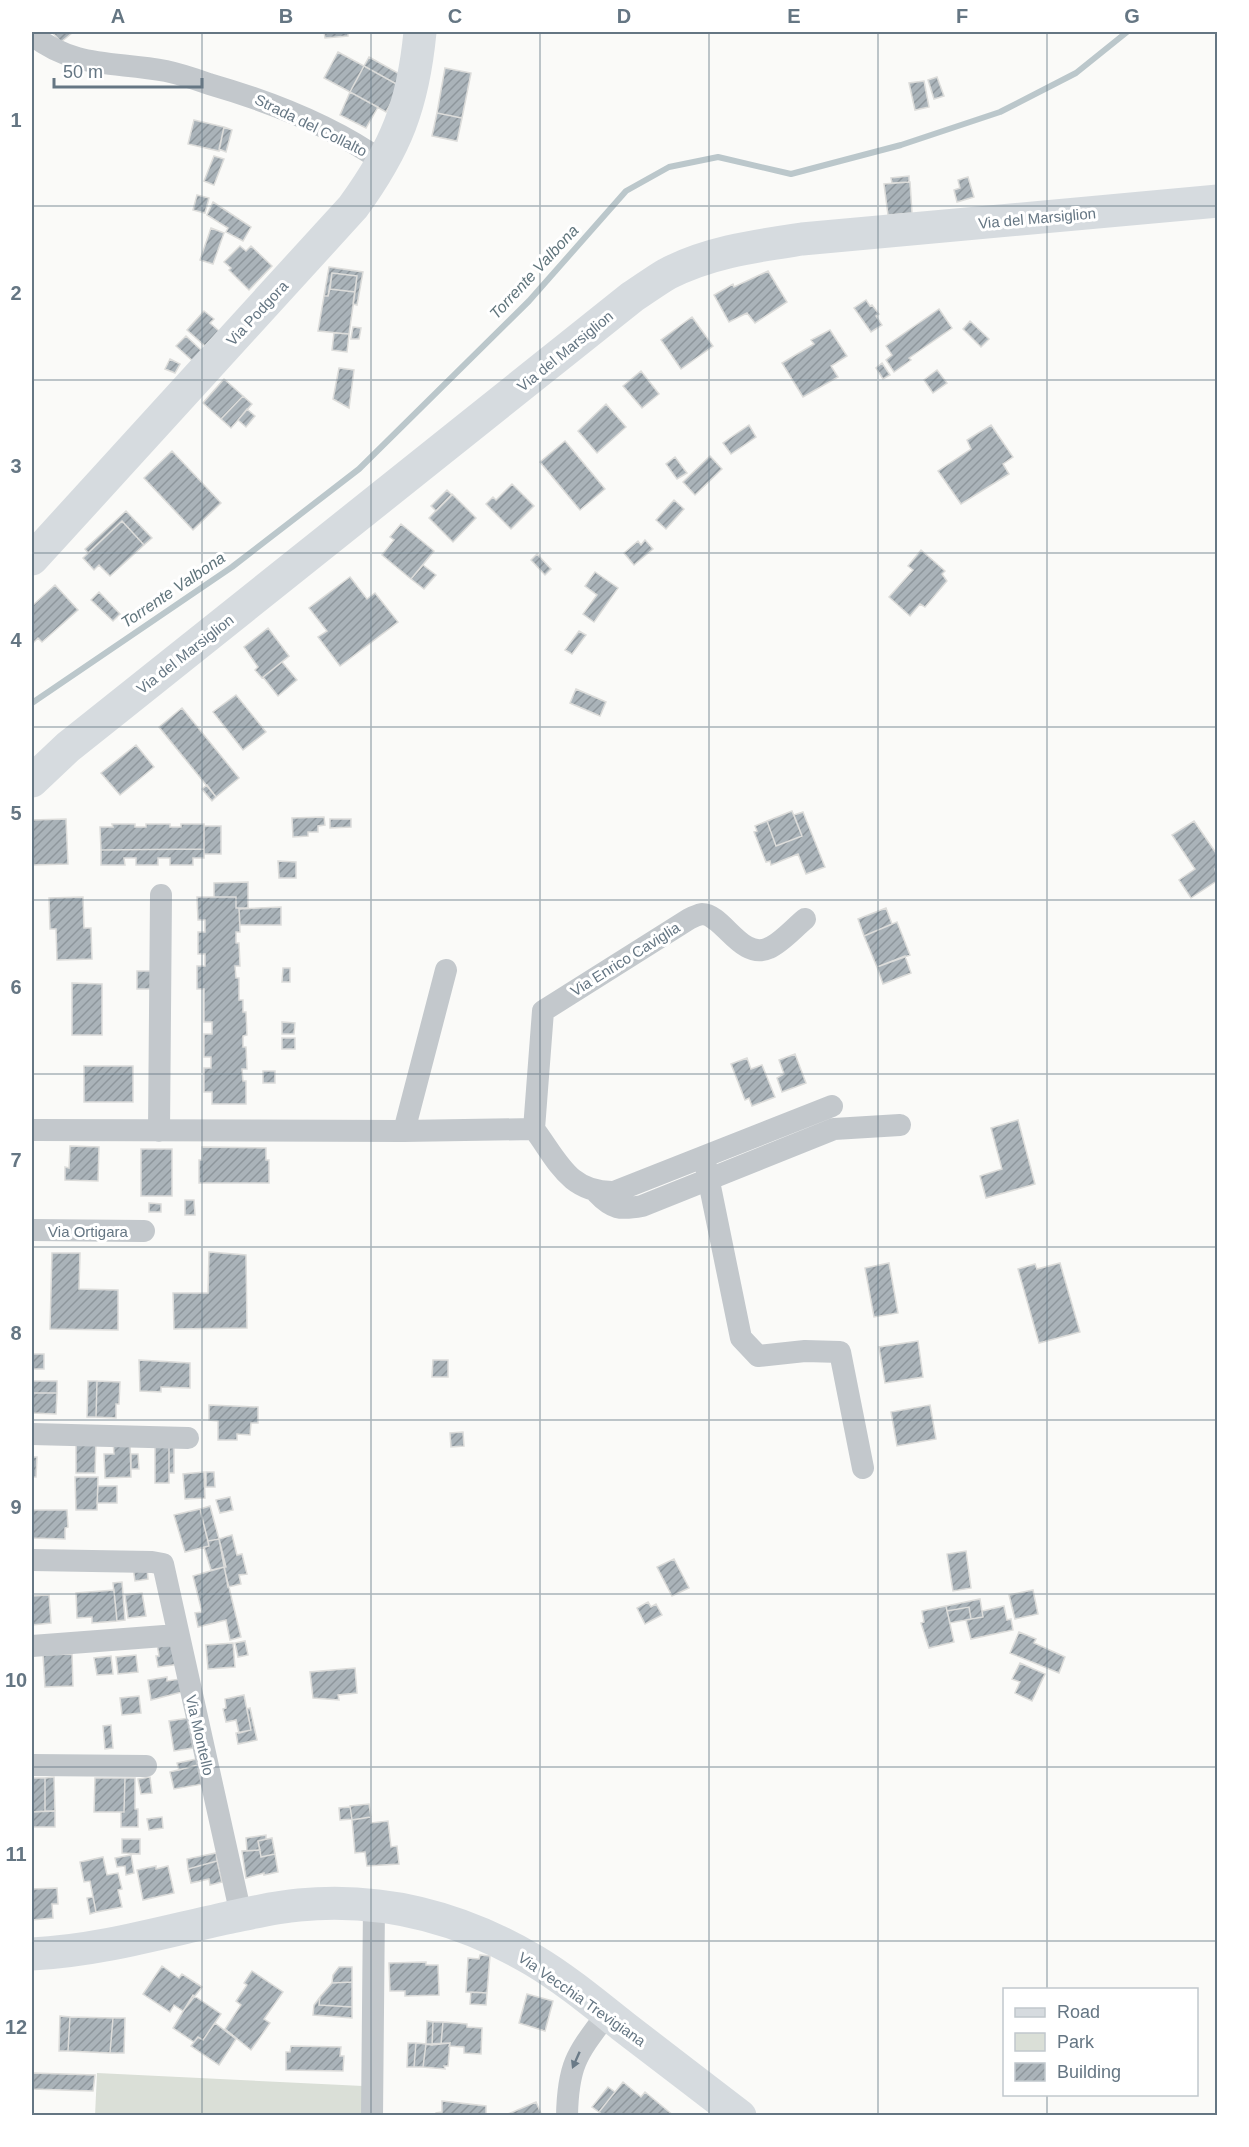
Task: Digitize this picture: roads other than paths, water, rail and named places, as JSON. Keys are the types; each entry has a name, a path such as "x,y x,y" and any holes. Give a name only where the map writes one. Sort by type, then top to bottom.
{"street":[{"name":"Via Podgora","path":"32,559 353,207 383,162 399,130 417,64 420,32"},
{"name":"Strada del Collalto","path":"32,35 53,49 73,58 166,71 255,97 335,133 383,162"},
{"name":"Via del Marsiglion","path":"32,781 68,747 632,297 666,275 690,264 742,248 802,239 1218,201"},
{"path":"159,1131 161,896"},
{"name":"Via Enrico Caviglia","path":"534,1129 543,1011 689,919 699,915 705,914 713,918 748,948 760,951 770,948 805,919"},
{"path":"405,1131 446,970"},
{"path":"597,1193 614,1192 832,1106"},
{"path":"32,1130 534,1129 570,1179 597,1193 609,1205 626,1209 642,1206 834,1129 900,1125"},
{"path":"704,1157 741,1338 758,1356 805,1351 840,1352 863,1468"},
{"name":"Via Ortigara","path":"32,1230 144,1231"},
{"path":"32,1434 188,1438"},
{"name":"Via Montello","path":"32,1560 163,1564 241,1915"},
{"path":"32,1646 177,1635"},
{"path":"32,1765 146,1766"},
{"name":"Via Vecchia Trevigiana","path":"32,1954 101,1946 241,1915 298,1905 338,1903 404,1909 434,1916 494,1940 534,1961 740,2115"},
{"path":"372,2115 374,1905"},
{"path":"567,2115 570,2075 578,2054 607,2014"}],"waterway":[{"name":"Torrente Valbona","path":"32,703 232,567 359,469 529,301 626,191 669,167 718,157 791,174 901,145 1000,112 1076,73 1127,32"}]}
